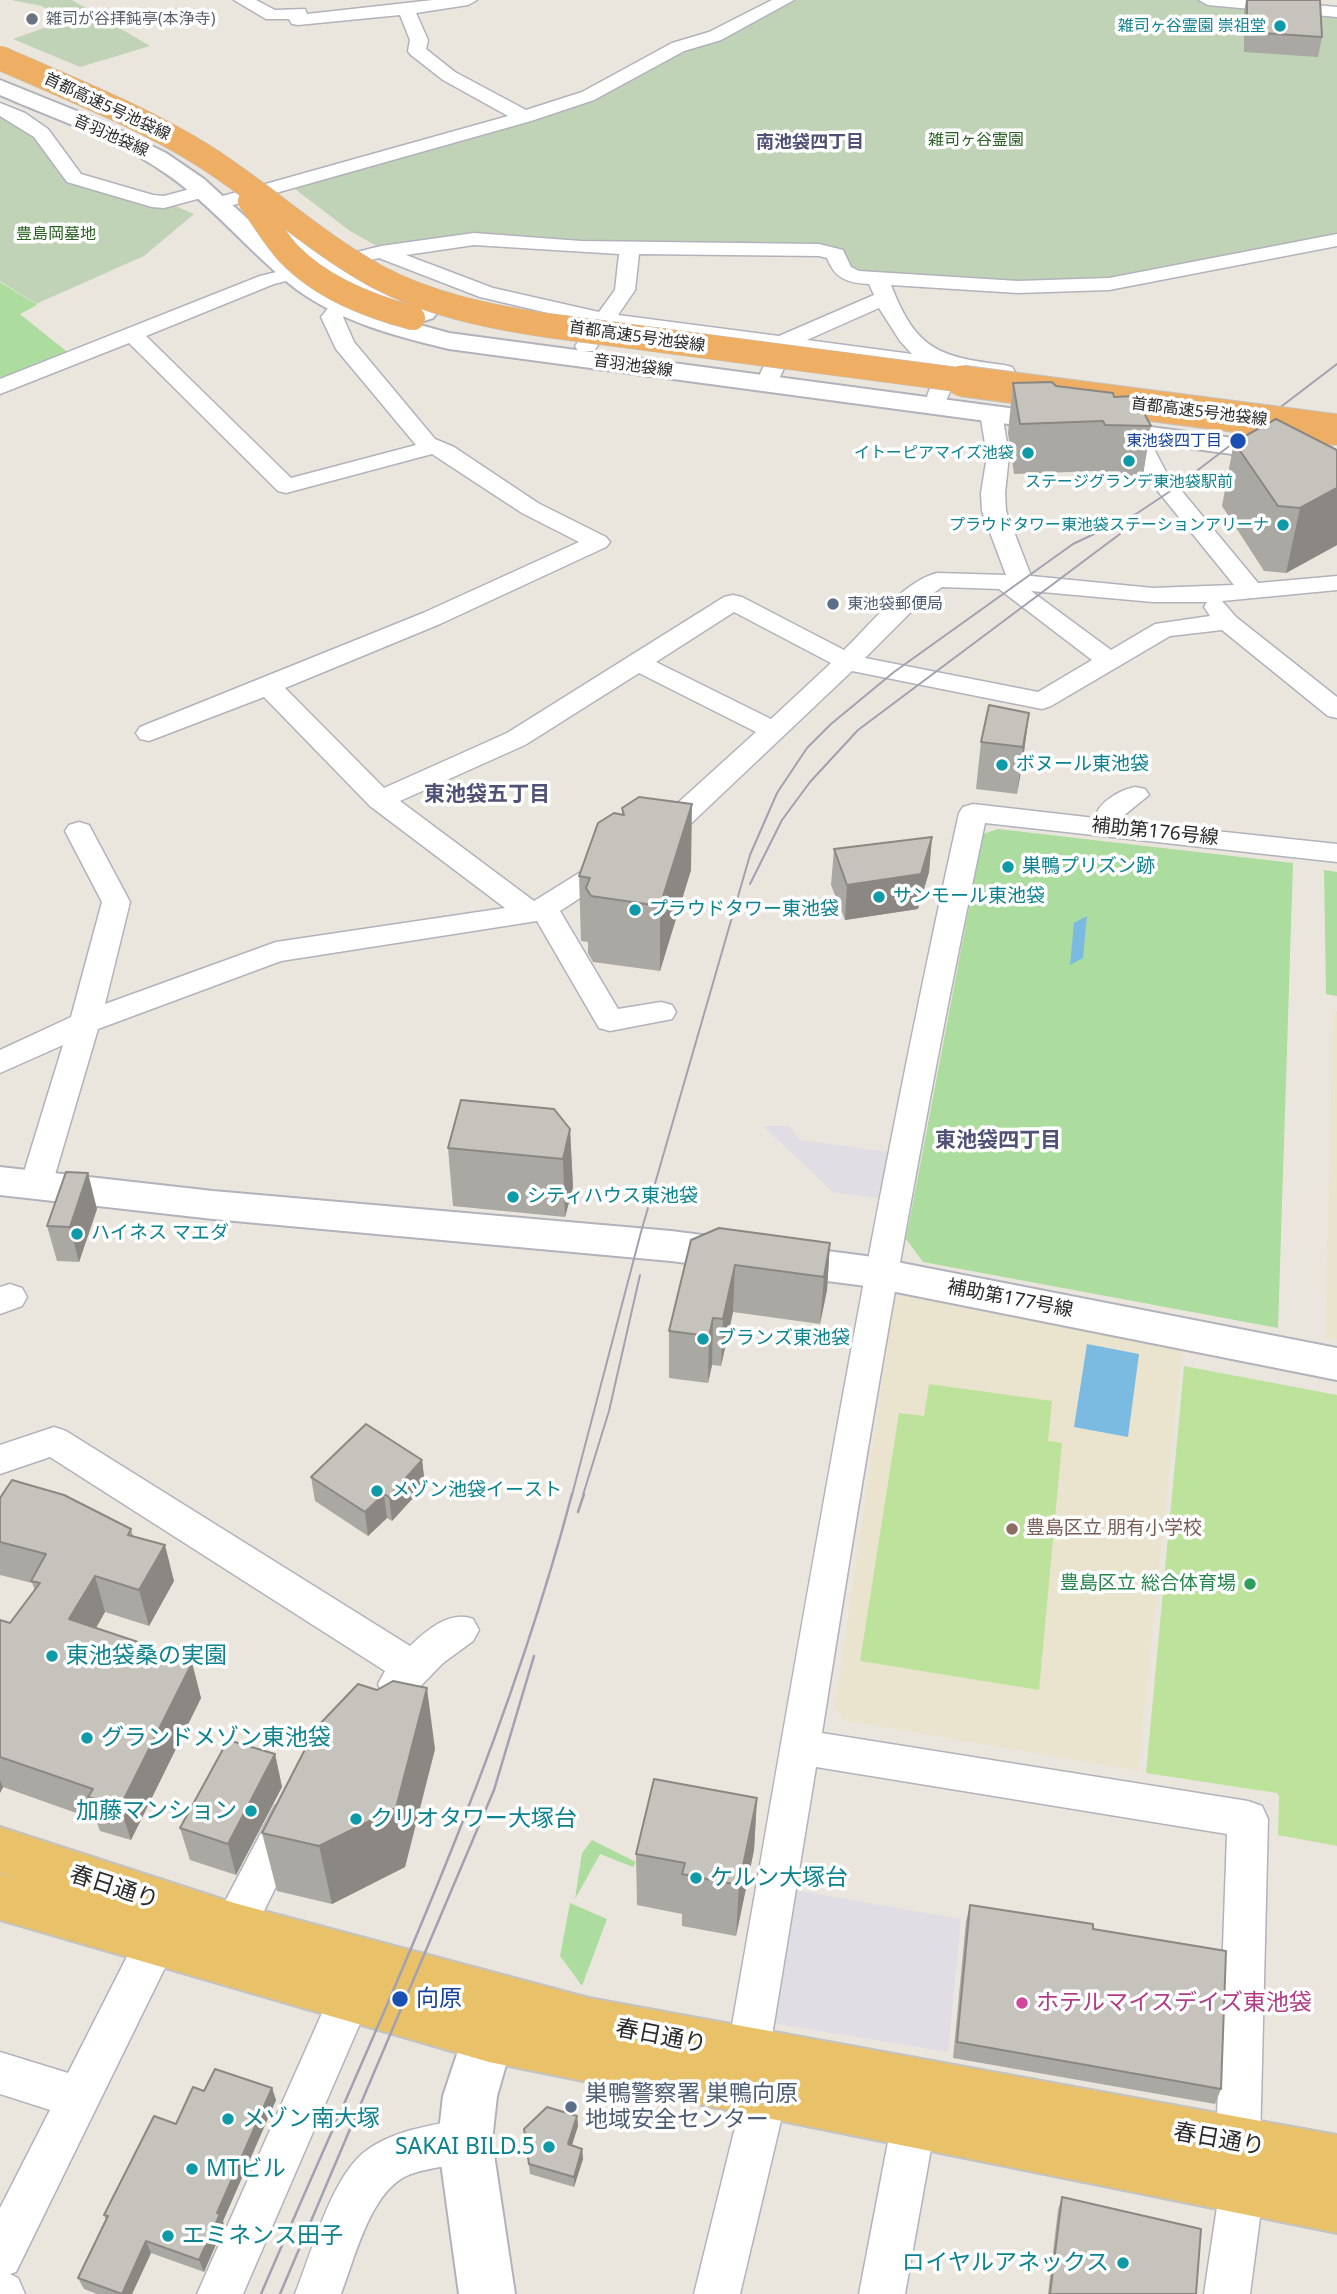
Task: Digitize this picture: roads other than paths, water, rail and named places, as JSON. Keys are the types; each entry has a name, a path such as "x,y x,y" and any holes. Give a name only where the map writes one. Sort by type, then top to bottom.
{"highway":[{"name":"首都高速5号池袋線","path":"0,45 193,133 254,170 367,251 425,280 478,298 595,321 1337,416"},
{"name":"首都高速5号池袋線","path":"0,58 149,125 223,168 345,258 404,289 450,306 496,317 630,337 1337,430"},
{"name":"春日通り","path":"0,1850 234,1927 494,2019"},
{"name":"春日通り","path":"0,1897 351,1998 494,2019 1240,2166 1337,2206"},
{"name":"春日通り","path":"757,2072 914,2121 1240,2166 1337,2162"}],"main road":[{"name":"音羽池袋線","path":"0,51 164,124 224,158 370,254 385,272 429,291 586,346"},
{"name":"音羽池袋線","path":"0,64 170,145 201,164 243,196 326,264 379,295 423,313 507,334 586,346 1225,433 1324,459"},
{"name":"音羽池袋線","path":"0,87 141,148 212,197 291,273 340,306 385,325 449,341 1324,459"},
{"name":"補助第177号線","path":"18,1183 682,1247 881,1274 1337,1364"},
{"path":"487,2294 466,2141 470,2096 494,2019"}],"street":[{"path":"243,0 272,15 299,13 298,20 406,10 468,0"},
{"path":"0,108 41,133 74,178 152,201 243,196 524,117 587,96 677,47 715,36 785,0"},
{"path":"1208,0 1295,4 1337,12"},
{"path":"406,10 419,40 417,51 449,76 524,117"},
{"path":"0,387 291,273 370,254 474,239 581,247 831,251 836,254 842,271 881,288 1109,285 1337,240"},
{"path":"586,346 625,290 630,248"},
{"path":"370,254 487,293 606,320 1233,402 1237,423 1225,433"},
{"path":"771,373 785,344 881,288"},
{"path":"881,288 895,318 920,349 950,365"},
{"path":"149,733 503,587 598,541 530,508 446,452 427,444 344,344 332,317 340,306"},
{"path":"132,334 286,486 433,447"},
{"path":"939,396 950,365"},
{"path":"1324,459 1307,411 1337,416"},
{"path":"991,413 998,456 993,493 994,511 1013,582 1110,661"},
{"path":"1135,433 1155,473 1251,590"},
{"path":"0,1062 84,1023 198,978 275,952 537,910 672,826 847,662 913,596 937,580 1013,582 1153,595 1208,594 1337,583"},
{"path":"1208,594 1227,622 1337,710"},
{"path":"380,800 516,739 733,602 847,662 1042,701 1164,629 1227,622"},
{"path":"639,663 774,731"},
{"path":"268,686 380,800 537,910 610,1021 661,1012"},
{"path":"1107,826 1109,813 1135,795"},
{"name":"補助第176号線","path":"881,1274 942,948 973,813 1337,853"},
{"path":"18,1183 84,1023 105,953 116,902 79,831"},
{"path":"717,2294 757,2072 800,1747 881,1274"},
{"path":"0,1460 54,1441 412,1668"},
{"path":"375,1709 412,1668 460,1630"},
{"path":"800,1747 1248,1819 1240,2166 1227,2294"},
{"path":"234,1927 306,1786"},
{"path":"0,2256 156,1942"},
{"path":"220,2294 351,1998"},
{"path":"0,2073 79,2098"},
{"path":"882,2294 914,2121"},
{"path":"318,2294 361,2188 381,2166 419,2149 466,2141"}],"water":[{"path":"1087,916 1083,958 1070,965 1074,923"},
{"path":"1087,1344 1139,1354 1128,1437 1074,1427"}],"tram line":[{"path":"572,1495 641,1232 750,855 777,793 807,748 831,724 894,672 1073,544 1136,514 1169,492 1337,364"},
{"path":"750,884 782,820 810,782 858,730 1140,519"},
{"path":"583,1495 609,1411 640,1275"},
{"path":"261,2294 390,1998 471,1800 542,1597 572,1494"},
{"path":"578,1512 584,1494"},
{"path":"280,2294 494,1790 534,1656"}],"place":[{"name":"雑司が谷拝鈍亭(本浄寺)","path":"32,19"},
{"name":"雑司ヶ谷霊園 崇祖堂","path":"1280,26"},
{"name":"東池袋四丁目","path":"1238,441"},
{"name":"イトーピアマイズ池袋","path":"1028,453"},
{"name":"ステージグランデ東池袋駅前","path":"1129,461"},
{"name":"プラウドタワー東池袋ステーションアリーナ","path":"1283,525"},
{"name":"東池袋郵便局","path":"833,604"},
{"name":"ボヌール東池袋","path":"1002,765"},
{"name":"巣鴨プリズン跡","path":"1008,867"},
{"name":"サンモール東池袋","path":"879,897"},
{"name":"プラウドタワー東池袋","path":"635,910"},
{"name":"シティハウス東池袋","path":"513,1197"},
{"name":"ハイネス マエダ","path":"77,1234"},
{"name":"ブランズ東池袋","path":"703,1339"},
{"name":"メゾン池袋イースト","path":"377,1491"},
{"name":"豊島区立 朋有小学校","path":"1012,1529"},
{"name":"豊島区立 総合体育場","path":"1250,1584"},
{"name":"東池袋桑の実園","path":"52,1656"},
{"name":"グランドメゾン東池袋","path":"87,1738"},
{"name":"加藤マンション","path":"251,1811"},
{"name":"クリオタワー大塚台","path":"356,1819"},
{"name":"ケルン大塚台","path":"696,1878"},
{"name":"向原","path":"400,1999"},
{"name":"ホテルマイスデイズ東池袋","path":"1022,2003"},
{"name":"巣鴨警察署 巣鴨向原 地域安全センター","path":"571,2107"},
{"name":"メゾン南大塚","path":"228,2119"},
{"name":"SAKAI BILD.5","path":"549,2147"},
{"name":"MTビル","path":"192,2169"},
{"name":"エミネンス田子","path":"168,2236"},
{"name":"ロイヤルアネックス","path":"1123,2263"}],"district":[{"name":"南池袋四丁目","path":"810,143"},
{"name":"東池袋五丁目","path":"487,795"},
{"name":"東池袋四丁目","path":"998,1141"}],"park label":[{"name":"雑司ヶ谷霊園","path":"976,140"},
{"name":"豊島岡墓地","path":"56,234"}]}
